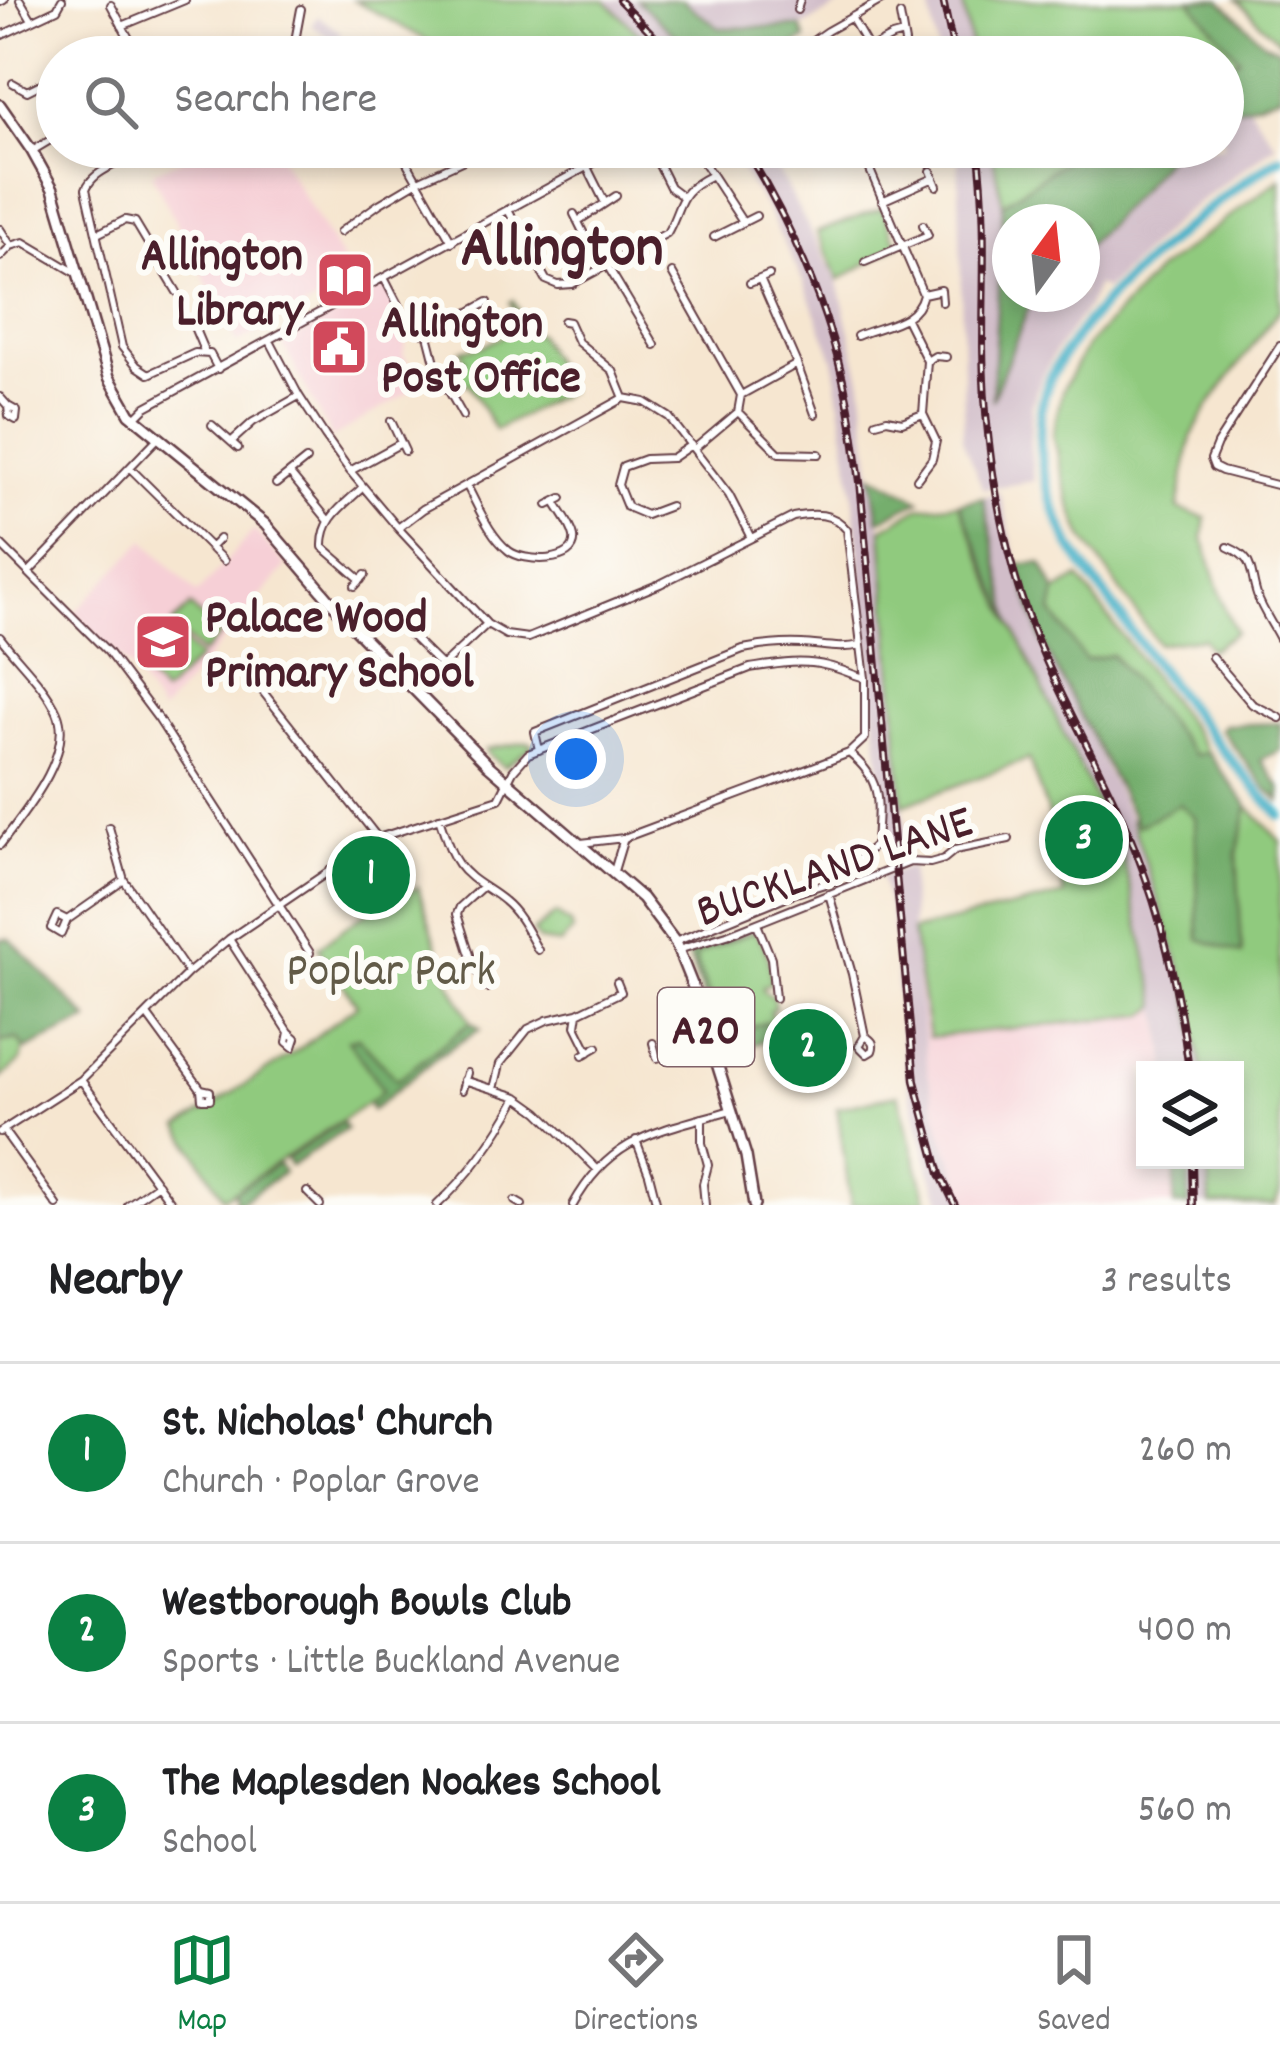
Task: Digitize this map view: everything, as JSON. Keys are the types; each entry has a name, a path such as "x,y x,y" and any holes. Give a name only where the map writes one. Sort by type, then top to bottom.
{"main road":[{"name":"A20","path":"0,105 36,158"},
{"name":"A20","path":"41,168 53,189 109,377 134,418 265,524 353,627 506,783 643,898 676,946 746,1156 754,1205"}],"street":[{"path":"20,0 32,20"},
{"path":"0,37 57,8 62,0"},
{"path":"122,26 184,0"},
{"path":"797,10 800,0"},
{"path":"822,36 882,0"},
{"path":"111,5 127,36"},
{"path":"296,36 301,9"},
{"path":"900,15 904,36"},
{"path":"851,17 862,36"},
{"path":"13,82 27,91 36,86"},
{"path":"32,151 36,149"},
{"path":"107,168 92,176 86,195 122,347 149,374 206,352"},
{"path":"410,168 452,242"},
{"path":"340,232 446,168"},
{"path":"134,418 146,407 585,168"},
{"path":"587,168 604,202"},
{"path":"660,168 670,187 682,196"},
{"path":"707,168 742,221"},
{"path":"856,337 906,319 920,307 923,295 869,168"},
{"path":"508,210 546,280 572,284 667,233 682,196 712,175"},
{"path":"882,200 934,179"},
{"path":"587,240 576,218 616,196"},
{"path":"714,237 756,216"},
{"path":"98,234 125,220 135,222 164,283 177,292"},
{"path":"865,262 928,235 923,225"},
{"path":"0,229 10,246"},
{"path":"0,257 10,246 24,242 77,274"},
{"path":"46,252 72,249"},
{"path":"608,265 655,345"},
{"path":"670,506 646,515 627,507 618,485 623,466 672,458 693,447 738,412 741,395 672,273"},
{"path":"750,283 769,275"},
{"path":"384,278 413,328 428,334 488,302"},
{"path":"760,279 796,356 814,414"},
{"path":"683,292 692,288"},
{"path":"923,295 940,290 942,302"},
{"path":"906,319 927,361 922,413 936,441 928,472 916,478"},
{"path":"191,320 218,369"},
{"path":"563,321 569,322 578,342 613,370 624,398"},
{"path":"428,334 437,370 463,416"},
{"path":"638,340 647,334"},
{"path":"269,341 299,396 350,471 487,624 506,635 528,638 660,584 793,517 814,514 840,521 848,534 866,678 865,738 849,753 624,838 581,843"},
{"path":"1280,346 1211,459 1217,469 1280,486"},
{"path":"927,361 946,357"},
{"path":"741,395 797,364"},
{"path":"212,425 235,445 253,422 299,396"},
{"path":"0,397 8,406"},
{"path":"398,528 423,509 624,398 645,402 670,417 729,495 751,539"},
{"path":"738,412 778,453 819,454"},
{"path":"876,422 902,422 922,413"},
{"path":"350,471 403,447 391,421"},
{"path":"28,572 158,438"},
{"path":"276,484 306,460"},
{"path":"130,469 224,561"},
{"path":"290,474 328,520"},
{"path":"466,486 493,535 513,555 542,562 566,553 573,545 574,537 555,502"},
{"path":"361,580 323,547 322,531 363,487"},
{"path":"210,548 219,539"},
{"path":"1,547 108,652 159,720 310,953"},
{"path":"1228,548 1248,561 1256,593 1280,640"},
{"path":"393,618 458,682"},
{"path":"442,666 487,624"},
{"path":"0,844 49,774 60,743 59,718 52,702 1,641"},
{"path":"539,750 535,732 743,650 764,644 835,649 861,645"},
{"path":"1211,657 1252,704 1280,718"},
{"path":"57,1205 2,1131 81,1080 188,973 230,939 378,838 495,801 521,759 750,668 806,663 866,678"},
{"path":"253,679 378,838"},
{"name":"BUCKLAND LANE","path":"676,946 834,880 876,844 878,793 863,764 849,753"},
{"path":"439,818 460,867 504,901 538,950"},
{"path":"109,827 124,880 188,973"},
{"path":"614,871 624,838"},
{"name":"BUCKLAND LANE","path":"676,946 757,924 910,862 930,863 956,850 1009,839"},
{"path":"67,920 124,880"},
{"path":"482,886 457,914 472,961 487,988"},
{"path":"829,893 865,1036"},
{"path":"757,924 771,958 771,992"},
{"path":"230,939 289,1032"},
{"path":"494,1089 500,1064 528,1028 578,1013 621,992 617,982"},
{"path":"578,1013 576,1026 590,1051"},
{"path":"147,1016 201,1090"},
{"path":"652,1043 657,1058 711,1045"},
{"path":"81,1080 173,1205"},
{"path":"464,1081 518,1097 563,1133 597,1169"},
{"path":"437,1205 497,1137 518,1097"},
{"path":"573,1205 597,1169 617,1150 636,1139 731,1110"},
{"path":"702,1118 708,1165 705,1205"},
{"path":"636,1139 657,1205"},
{"path":"128,1205 158,1184"},
{"path":"307,1192 319,1200"}],"shaded area":[{"path":"605,0 637,0 676,36 642,36"},
{"path":"682,0 851,0 801,27 719,28"},
{"path":"928,0 962,0 969,36 935,36"},
{"path":"318,16 341,32 327,36 311,25"},
{"path":"1244,100 1276,145 1179,217 1105,290 1100,287 1100,232 1157,168 1244,168"},
{"path":"162,168 287,168 355,282 237,343 151,173"},
{"path":"739,168 776,168 838,282 862,382 882,529 910,857 889,856 853,493 834,360 804,283 766,208"},
{"path":"958,168 995,168 1003,204 992,204 992,312 998,312 994,395 1027,312 1083,312 1053,355 1032,406 1034,481 983,489 962,439"},
{"path":"382,287 409,331 403,354 411,368 411,391 332,438 283,345"},
{"path":"1000,492 1042,642 1131,819 1188,990 1200,1061 1166,1061 1123,858 1012,625 983,497"},
{"path":"959,503 1123,858 1158,1004 1166,1061 1136,1061 1136,1169 1173,1169 1172,1205 970,1205 941,1131 928,1073 912,931 1064,895 1051,823 1029,759 903,805 882,529 920,507"},
{"name":"Palace Wood Primary School","path":"254,530 287,566 161,713 133,671 74,613 145,540 197,594"},
{"path":"911,866 912,931 928,1073 941,1131 970,1205 943,1205 908,1085 893,924 881,877"},
{"path":"1175,1169 1210,1169 1210,1205 1174,1205"}],"green space":[{"path":"354,0 605,0 642,36 419,36"},
{"path":"637,0 682,0 719,28 801,27 805,36 676,36"},
{"path":"962,0 1220,0 1232,36 969,36"},
{"path":"1190,0 1220,0 1265,43 1280,49 1280,95 1244,106 1244,36 1220,36"},
{"path":"1237,0 1280,0 1280,42"},
{"path":"995,168 1054,168 1003,204"},
{"path":"1054,168 1157,168 1100,232 1100,204 1003,204"},
{"path":"1280,179 1280,309 1191,437 1178,509 1206,518 1203,538 1236,632 1210,650 1203,638 1158,644 1082,535 1069,501 1053,434 1062,391 1086,347 1158,270"},
{"path":"882,208 898,245 839,280 817,232"},
{"path":"513,301 532,335 537,333 568,391 495,430 468,383 459,384 450,369 466,360 460,350 483,346 521,326"},
{"path":"997,312 1027,312 992,400"},
{"path":"872,474 920,500 879,520"},
{"path":"983,497 1012,625 959,503"},
{"path":"959,503 1123,858 1158,1004 1145,1015 929,1037 912,931 1064,895 1051,823 1029,759 903,805 882,529 920,507"},
{"path":"1042,563 1056,592 1052,612 1085,660 1112,655 1194,755 1208,753 1248,806 1237,854 1242,954 1199,939 1195,818 1180,804 1138,826 1042,642 1018,564"},
{"path":"1079,578 1208,753 1194,756 1112,655 1085,661 1052,612 1056,592"},
{"path":"190,606 220,636 202,654 172,624"},
{"path":"175,634 199,658 163,694 139,670"},
{"path":"1280,723 1280,750 1261,760 1280,787 1280,801 1220,729"},
{"path":"528,742 531,748 504,767 486,749"},
{"path":"1188,764 1248,806 1280,841 1280,1192 1275,1205 1210,1205 1209,1169 1244,1169 1244,1061 1200,1061 1188,990 1131,819"},
{"name":"Poplar Park","path":"418,887 446,974 471,1022 407,1077 224,1198 180,1127 357,1005 318,947 365,913"},
{"path":"556,914 573,931 560,944 539,941 533,932"},
{"path":"754,931 767,955 771,983 763,991 773,997 775,1008 770,1011 779,1034 725,1057 689,956"},
{"path":"754,931 696,955 722,1028 730,1031 774,1021 779,1034 725,1057 689,956 696,948"},
{"path":"0,939 10,939 89,1020 26,1050 17,1039 0,1042"},
{"path":"471,1022 480,1029 439,1055 372,1110 368,1104 383,1090 348,1040 358,1037 397,1080"},
{"path":"817,1024 832,1059 800,1073 784,1038"},
{"path":"17,1039 24,1048 21,1061 0,1079 0,1042"},
{"path":"898,1094 927,1200 851,1205 837,1108"},
{"path":"342,1122 346,1129 291,1166 286,1159"},
{"path":"278,1164 284,1172 236,1205 235,1191"},
{"path":"1175,1169 1189,1169 1189,1205 1174,1205"}],"waterway":[{"path":"1280,158 1178,233 1105,302 1053,373 1040,422 1049,490 1078,558 1196,717 1280,815"}],"railway":[{"path":"619,0 654,36"},
{"path":"943,0 951,36"},
{"path":"756,168 806,268 830,332 849,408 860,482 915,1081 940,1174 955,1205"},
{"path":"981,168 985,405 1007,545 1037,640 1114,800 1150,889 1174,979 1188,1061"},
{"path":"1192,1169 1193,1205"}],"place":[{"name":"Allington Library","path":"345,280"},
{"name":"Allington Post Office","path":"339,347"},
{"name":"Palace Wood Primary School","path":"163,642"},
{"name":"The Maplesden Noakes School","path":"1084,840"},
{"name":"St. Nicholas' Church","path":"371,875"},
{"name":"Westborough Bowls Club","path":"808,1048"}],"district":[{"name":"Allington","path":"562,243"}]}
